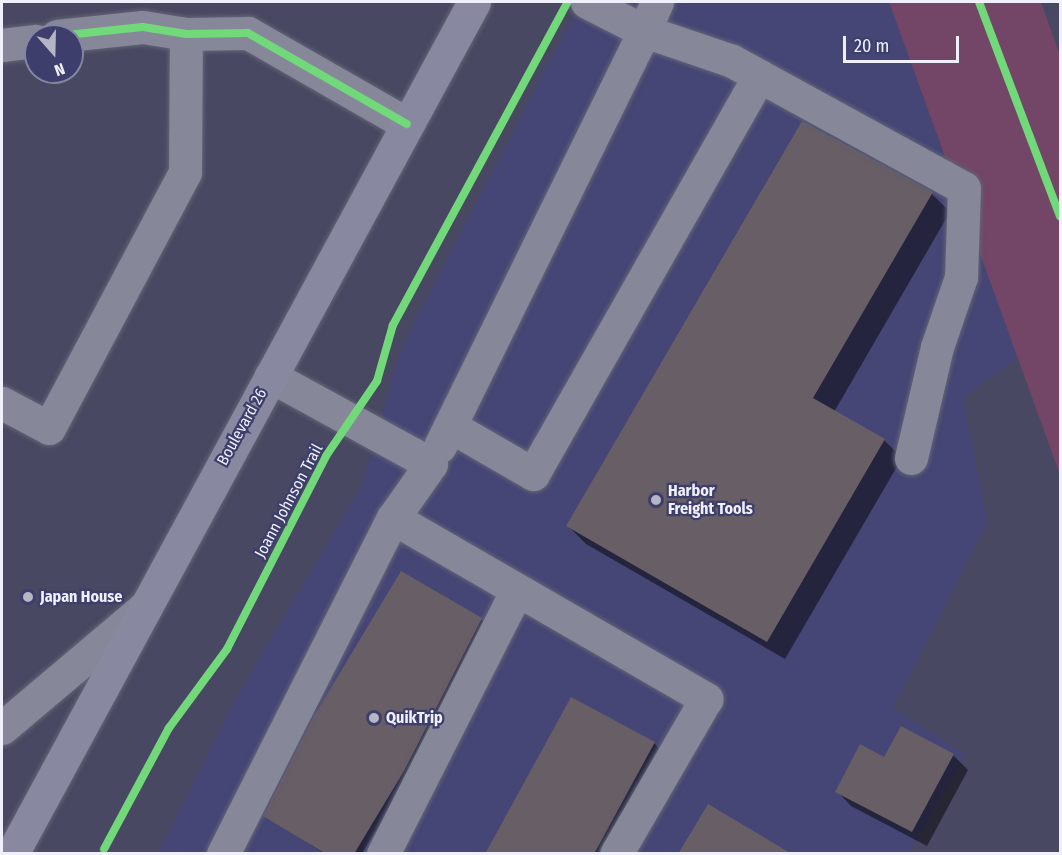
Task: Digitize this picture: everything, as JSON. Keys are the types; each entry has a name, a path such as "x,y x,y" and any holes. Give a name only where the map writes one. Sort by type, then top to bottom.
{"main road":[{"name":"Boulevard 26","path":"12,854 474,2"}],"street":[{"path":"587,2 644,31 759,76 964,188 962,277 937,348 911,458"},
{"path":"223,854 393,518 431,464 657,2"},
{"path":"84,33 143,27 186,34 248,33 407,124"},
{"path":"2,403 50,428 185,172 186,34"},
{"path":"2,45 24,42"},
{"path":"450,426 533,474 759,76"},
{"path":"270,376 431,464"},
{"path":"393,518 706,699 616,854"},
{"path":"383,854 517,590"},
{"path":"2,728 144,608"}],"shaded area":[{"path":"580,2 889,2 1018,357 963,398 987,522 893,708 965,754 909,853 158,854 236,698 362,485 400,351"},
{"path":"889,2 1041,2 1060,55 1060,475"}],"building":[{"path":"802,121 933,192 813,398 885,439 767,642 566,526"},
{"name":"QuikTrip","path":"401,571 482,618 404,771 354,854 326,854 263,816 314,716"},
{"path":"571,697 655,742 594,854 485,854"},
{"path":"901,726 954,754 912,832 835,792 860,744 884,757"},
{"path":"708,804 792,854 678,854"}],"cycle path":[{"name":"Joann Johnson Trail","path":"104,849 169,728 227,649 326,456 377,381 393,325 568,2"},
{"path":"979,2 1060,216"},
{"path":"84,33 143,27 186,34 248,33 407,124"}],"place":[{"name":"Harbor Freight Tools","path":"656,500"},
{"name":"Japan House","path":"28,597"},
{"name":"QuikTrip","path":"374,718"}]}
